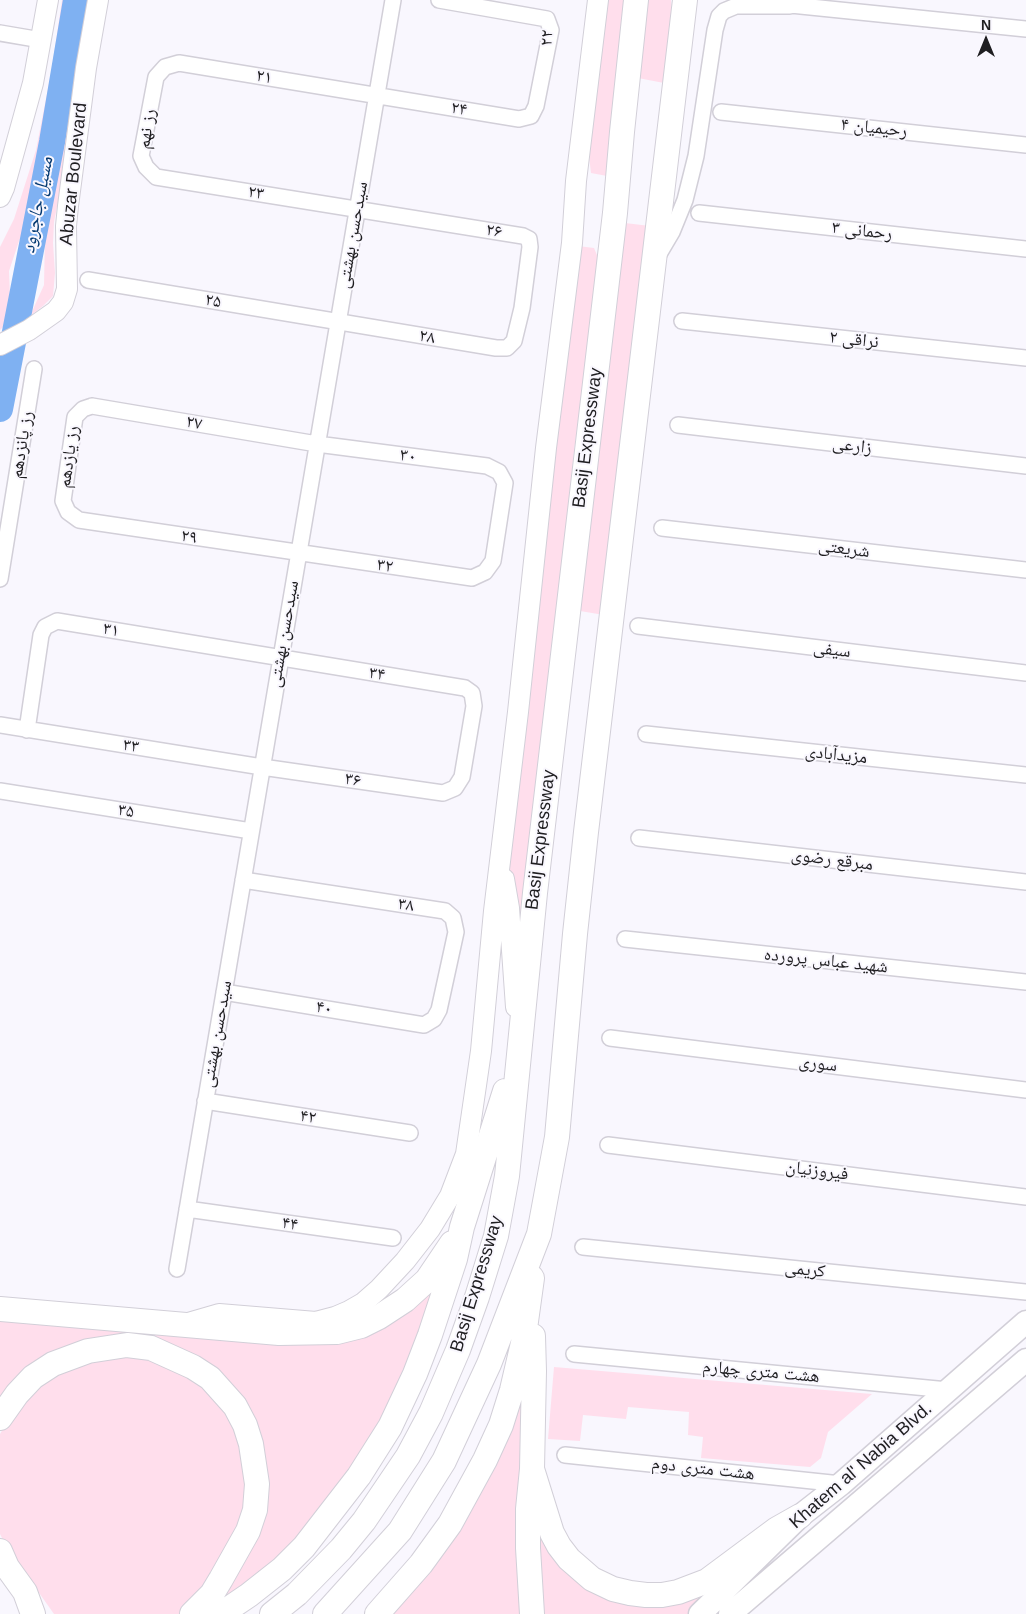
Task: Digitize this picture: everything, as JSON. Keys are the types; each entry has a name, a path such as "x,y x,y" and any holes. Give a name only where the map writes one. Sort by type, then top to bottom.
{"highway":[{"name":"Basij Expressway","path":"272,1614 297,1594 321,1570 364,1521 408,1456 431,1413 461,1341 496,1236 507,1176 536,884 615,214 636,0"},
{"name":"Basij Expressway","path":"325,1614 400,1531 444,1461 488,1364 539,1234 556,1137 586,832 686,0"},
{"path":"221,1614 282,1569 304,1546 359,1476 390,1427 415,1374 430,1335 519,1047"},
{"path":"0,1309 278,1333 337,1332 362,1326 379,1318 415,1292 427,1280 462,1227"},
{"path":"377,1614 420,1564 450,1524 489,1451 501,1424 512,1390 523,1343 539,1234"},
{"path":"529,1300 534,1346 532,1469 528,1509 532,1614"},
{"path":"0,1418 17,1394 33,1377 53,1364 88,1351 127,1346 151,1348 193,1367 210,1378 234,1406 245,1426 251,1444 257,1484 254,1510 248,1531 212,1594 192,1614"},
{"path":"532,1469 552,1534 569,1559 592,1579 630,1593 662,1595 678,1592 707,1581 777,1529 800,1516"},
{"path":"0,1552 7,1567 25,1592 33,1614"},
{"path":"0,1584 27,1614"}],"main road":[{"path":"0,197 33,83 48,0"},
{"name":"Abuzar Boulevard","path":"0,346 56,312 63,302 67,289 66,226 68,206 86,68 98,0"},
{"path":"179,1325 220,1314 316,1322 336,1317 363,1303 405,1260 430,1229 450,1196 466,1154 481,1052 546,448 572,243 576,181 598,0"},
{"path":"500,862 510,908 519,1047"},
{"name":"Khatem al' Nabia Blvd.","path":"700,1614 800,1516 840,1484 1026,1322"},
{"name":"Khatem al' Nabia Blvd.","path":"730,1614 1026,1360"}],"street":[{"name":"سیدحسن بهشتی","path":"177,1269 393,0"},
{"name":"۲۲","path":"439,0 547,19 550,30 536,106"},
{"path":"767,0 790,6"},
{"path":"654,262 672,232 685,200 696,156 715,30 724,11 736,6 790,6 1026,29"},
{"path":"0,32 41,40"},
{"name":"۲۱","path":"156,78 165,66 179,63 377,96"},
{"name":"رز نهم","path":"156,78 141,156 146,167 156,177"},
{"name":"۲۴","path":"377,96 519,119 531,116 536,106"},
{"name":"رحیمیان ۴","path":"721,112 1026,145"},
{"name":"۲۳","path":"156,177 357,210"},
{"name":"۲۶","path":"357,210 523,236 529,239 530,247 522,308 514,341"},
{"name":"رحمانی ۳","path":"699,213 1026,249"},
{"name":"۲۵","path":"88,280 338,322"},
{"name":"۲۸","path":"338,322 496,348 507,348 514,341"},
{"name":"نراقی ۲","path":"682,322 1026,358"},
{"name":"رز پانزدهم","path":"0,579 34,369"},
{"name":"۲۷","path":"75,417 83,409 92,406 317,444"},
{"name":"رز یازدهم","path":"75,417 63,501 68,512 79,520"},
{"name":"زارعی","path":"678,425 1026,466"},
{"name":"۳۰","path":"317,444 487,466 499,472 505,483 493,561 485,572 472,578"},
{"name":"۲۹","path":"79,520 298,553"},
{"name":"شریعتی","path":"662,528 1026,570"},
{"name":"۳۲","path":"298,553 472,578"},
{"name":"۳۱","path":"27,730 41,635 45,627 56,621 280,659"},
{"name":"سیفی","path":"638,626 1026,673"},
{"name":"۳۴","path":"280,659 465,688 472,693 474,706 462,777 455,788 443,793"},
{"name":"۳۳","path":"0,725 262,767"},
{"name":"مزیدآبادی","path":"646,734 1026,776"},
{"name":"۳۶","path":"262,767 443,793"},
{"name":"۳۵","path":"0,792 251,831"},
{"name":"مبرقع رضوی","path":"639,838 1026,882"},
{"name":"۳۸","path":"243,880 445,911 453,918 456,932 439,1010 434,1019 424,1025"},
{"name":"شهید عباس پرورده","path":"625,939 1026,982"},
{"name":"۴۰","path":"224,992 424,1025"},
{"name":"سوری","path":"610,1038 1026,1090"},
{"name":"۴۲","path":"205,1101 410,1133"},
{"name":"فیروزنیان","path":"608,1145 1026,1197"},
{"name":"۴۴","path":"187,1209 393,1238"},
{"name":"کریمی","path":"584,1247 1026,1292"},
{"name":"هشت متری چهارم","path":"574,1354 948,1390"},
{"name":"هشت متری دوم","path":"565,1455 840,1484"}],"shaded area":[{"path":"62,0 89,0 78,101 54,222 55,273 53,296 30,316 44,285 45,236 58,168 53,98 29,221 19,241 9,271 9,313 4,326 0,330 0,247 14,219 36,150 52,68"},
{"path":"605,0 625,0 607,176 591,173 588,148"},
{"path":"647,0 671,0 672,9 664,83 638,78"},
{"path":"625,223 650,226 604,615 580,611 587,513"},
{"path":"578,246 594,248 599,260 574,451 516,956 507,857"},
{"path":"451,1255 397,1398 319,1519 244,1590 209,1614 252,1538 241,1405 127,1339 0,1403 0,1318 326,1340"},
{"path":"134,1354 193,1374 234,1420 250,1492 231,1549 182,1614 54,1614 6,1546 0,1534 0,1434 18,1404 67,1365"},
{"path":"526,1366 526,1614 388,1614"},
{"path":"554,1367 872,1394 828,1432 821,1458 810,1467 701,1458 703,1437 688,1435 689,1412 628,1407 626,1419 583,1415 580,1441 548,1439"},
{"path":"542,1528 589,1586 723,1582 690,1614 538,1614 535,1545"}],"waterway":[{"name":"مسیل جاجرود","path":"0,409 52,142 76,0"}]}
